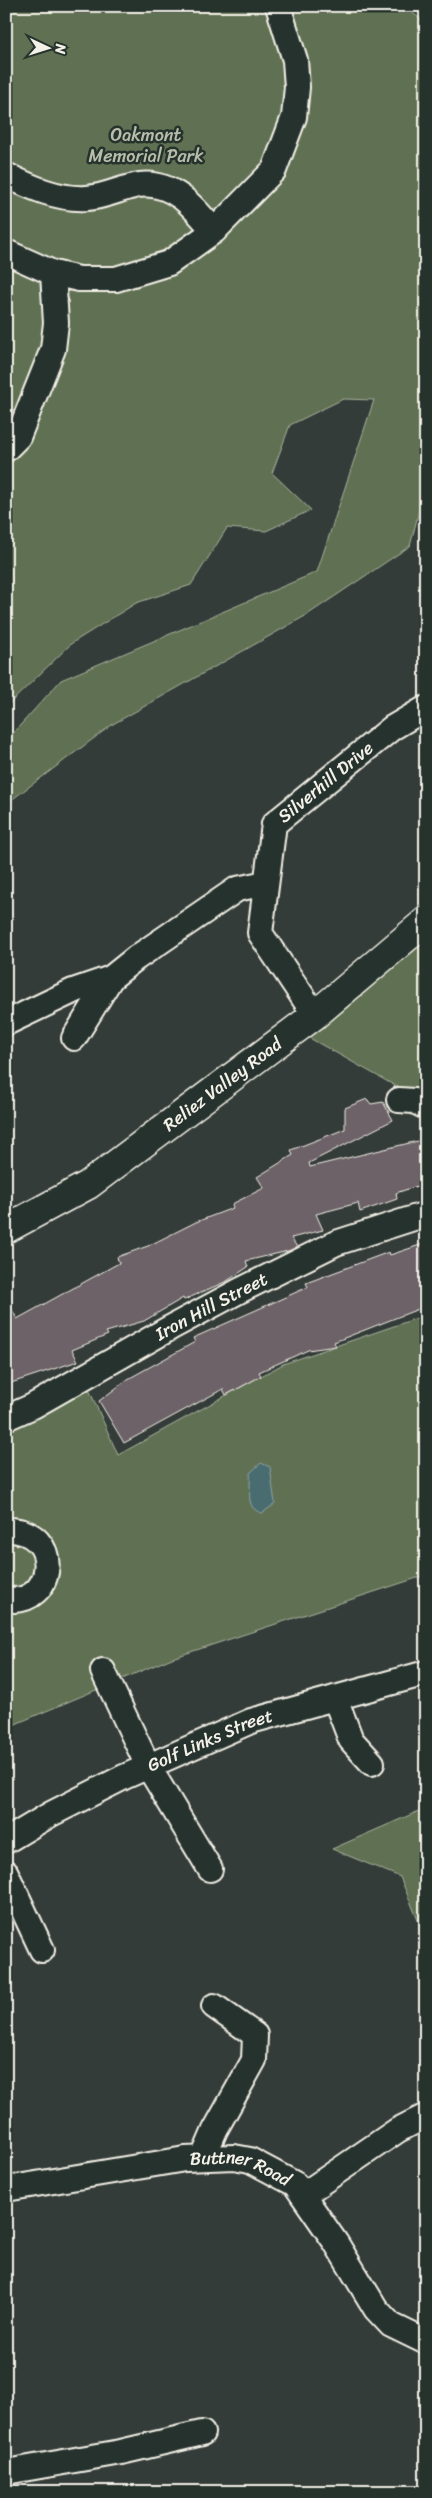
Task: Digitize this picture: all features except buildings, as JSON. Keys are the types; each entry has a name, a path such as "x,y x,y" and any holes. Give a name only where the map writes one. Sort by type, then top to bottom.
{"main road":[{"name":"Reliez Valley Road","path":"6,1229 88,1185 315,1015 426,922"}],"street":[{"path":"9,255 53,273 79,279 116,279 169,263 214,231 274,170 294,116 297,86 295,60 278,6"},
{"path":"6,175 58,195 86,198 114,194 139,185 171,190 190,203 214,231"},
{"path":"6,449 18,437 53,349 56,324 53,273"},
{"name":"Silverhill Drive","path":"315,1015 260,933 274,824 392,728 426,708"},
{"path":"6,1023 72,991 111,978 237,889 266,883"},
{"path":"74,1038 111,978"},
{"path":"399,1100 414,1101 426,1106"},
{"name":"Iron Hill Street","path":"6,1418 33,1406 230,1296 336,1243 426,1214"},
{"path":"6,1530 27,1533 36,1539 46,1554 48,1564 46,1575 36,1592 20,1600 6,1599"},
{"path":"103,1671 148,1766 210,1870"},
{"name":"Golf Links Street","path":"6,1841 51,1814 148,1766 251,1721 426,1673"},
{"path":"335,1698 351,1740 372,1763"},
{"path":"6,1873 42,1950"},
{"path":"203,2158 215,2130 254,2060 255,2036 214,2006"},
{"path":"302,2195 398,2130 426,2116"},
{"name":"Buttner Road","path":"6,2189 185,2159 234,2157 250,2160 295,2184 336,2242 376,2309 391,2325 426,2342"},
{"path":"6,2472 121,2452 202,2433"}],"green space":[{"name":"Oakmont Memorial Park","path":"6,6 403,6 426,23 426,484 410,546 307,615 113,724 6,804 6,741 61,680 317,572 374,400 343,399 290,425 272,473 311,510 266,531 227,528 191,585 136,603 72,643 6,707"},
{"path":"426,921 426,1103 295,1030"},
{"path":"426,1315 426,1575 172,1658 6,1728 6,1418 84,1378 118,1455 283,1364"},
{"path":"426,1808 426,1928 420,1925 400,1877 332,1849"}],"water":[{"path":"261,1463 270,1467 275,1504 262,1513 252,1507 250,1502 250,1473"}]}
